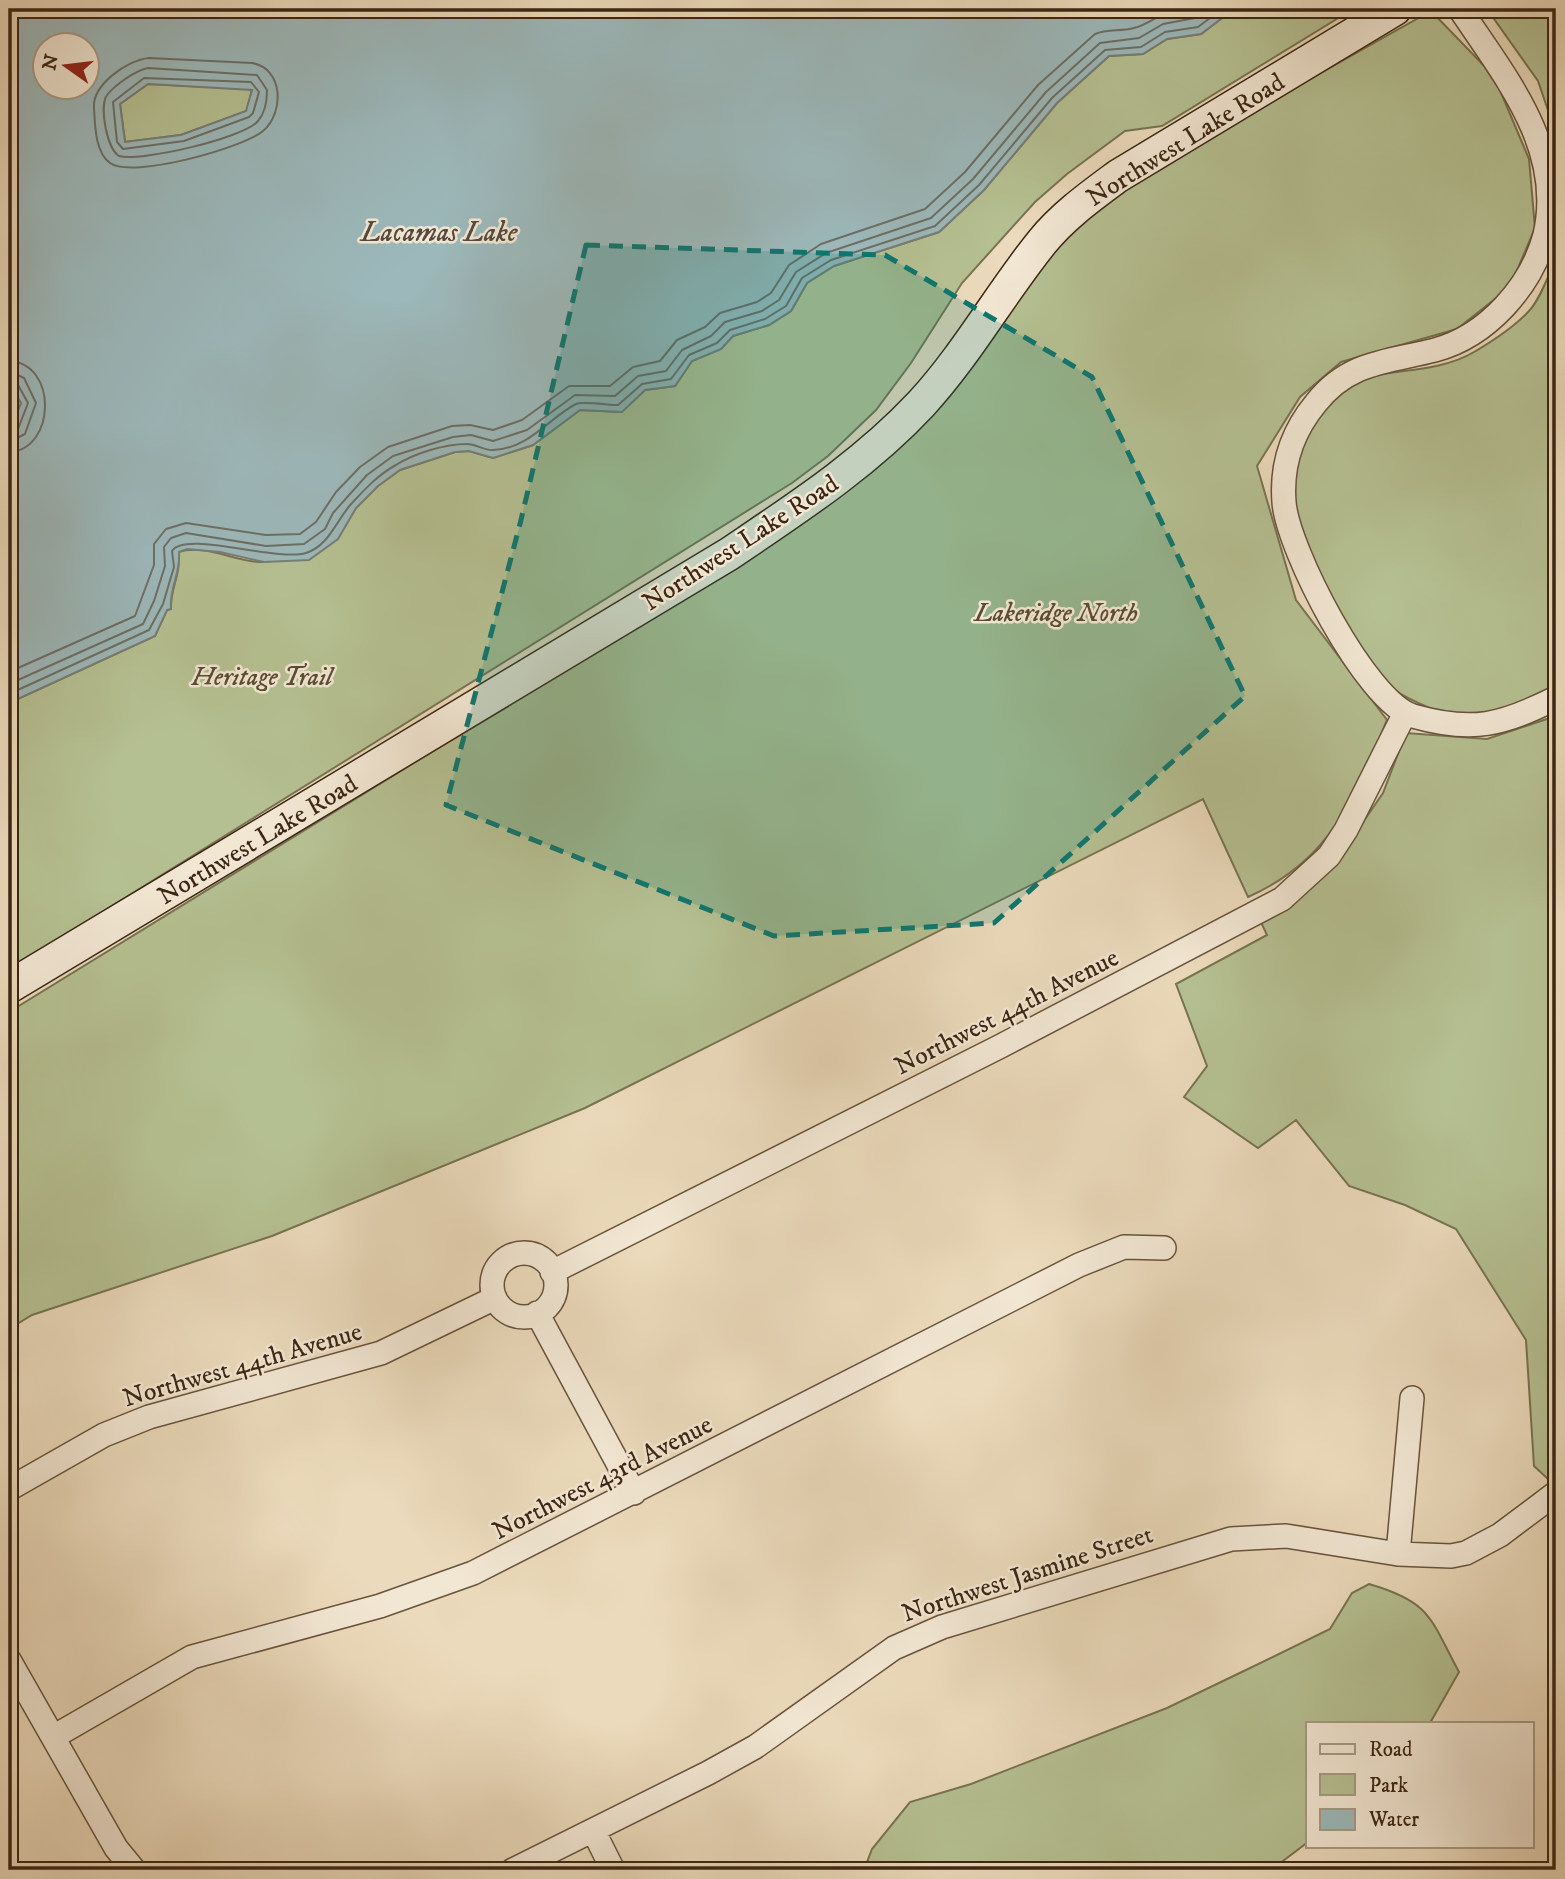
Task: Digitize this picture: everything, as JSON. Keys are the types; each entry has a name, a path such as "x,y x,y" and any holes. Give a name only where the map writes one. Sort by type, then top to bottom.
{"main road":[{"name":"Northwest Lake Road","path":"9,988 683,582 834,483 879,446 921,404 947,373 1043,241 1075,208 1118,176 1395,9"}],"street":[{"path":"1460,9 1537,127 1550,176 1551,205 1545,236 1527,278 1511,299 1480,328 1449,345 1372,363 1353,372 1324,393 1294,436 1288,450 1283,486 1289,528 1343,641 1376,689 1405,713 1447,725 1480,726 1520,717 1556,698"},
{"name":"Northwest 44th Avenue","path":"552,1272 999,1047 1282,899 1329,856 1346,830 1405,713"},
{"name":"Northwest 43rd Avenue","path":"55,1736 192,1657 377,1607 443,1586 503,1560 1079,1265 1124,1247 1164,1248"},
{"path":"518,1253 530,1254 542,1259 552,1272 555,1292 550,1303 537,1313 523,1317 510,1314 495,1298 493,1278 498,1266 506,1258 518,1253"},
{"name":"Northwest 44th Avenue","path":"9,1489 104,1435 149,1417 361,1360 426,1333 495,1298"},
{"path":"537,1313 634,1493"},
{"path":"1398,1554 1412,1398"},
{"name":"Northwest Jasmine Street","path":"513,1870 594,1832 755,1747 894,1648 942,1626 1231,1539 1286,1536 1398,1554 1451,1556 1466,1553 1500,1535 1556,1493"},
{"path":"9,1660 55,1736 116,1848 134,1870"},
{"path":"594,1832 613,1870"}],"highlighted area":[{"path":"586,245 885,255 1092,377 1245,696 994,923 774,936 446,805 520,524"}],"green space":[{"name":"Heritage Trail","path":"1234,9 1353,9 1162,126 1125,131 1067,174 1035,202 962,283 911,363 876,410 828,456 792,483 9,970 9,703 155,636 167,610 171,609 178,552 211,551 243,560 264,562 291,556 337,539 356,508 378,486 400,470 455,452 469,451 493,458 533,445 580,410 621,412 645,390 675,386 692,361 721,349 733,336 769,325 791,311 807,283 834,266 939,232 984,190 1057,103 1109,56 1143,54 1167,39 1201,34"},
{"path":"1487,9 1556,9 1556,134 1538,81"},
{"name":"Lakeridge North","path":"1431,11 1494,76 1529,159 1535,228 1510,287 1457,329 1341,362 1300,397 1257,466 1296,600 1387,720 1350,801 1320,846 1300,865 1248,897 1203,799 585,1108 272,1236 32,1315 9,1329 9,1012 521,697 904,434 1077,219 1176,154"},
{"path":"148,84 252,89 247,111 181,135 125,142 120,104"},
{"path":"1556,259 1556,687 1500,713 1468,717 1450,715 1431,709 1392,688 1378,676 1354,645 1294,524 1291,483 1295,461 1313,417 1327,399 1343,386 1361,378 1447,363 1474,352 1529,311 1541,293"},
{"path":"9,382 21,403 9,434"},
{"path":"1556,716 1556,1475 1549,1480 1534,1466 1526,1340 1456,1229 1405,1205 1349,1186 1296,1120 1258,1148 1184,1097 1207,1066 1176,984 1267,935 1259,918 1330,870 1383,793 1406,733 1487,739"},
{"path":"1369,1584 1405,1598 1417,1606 1434,1625 1459,1672 1431,1722 1306,1722 1306,1844 1271,1870 864,1870 872,1849 910,1802 971,1784 1167,1708 1330,1629 1352,1593"}],"water":[{"name":"Lacamas Lake","path":"9,9 1234,9 1201,34 1167,39 1143,54 1109,56 1057,103 984,190 939,232 834,266 807,283 791,311 769,325 733,336 721,349 692,361 675,386 645,390 622,412 580,410 533,445 493,458 469,451 455,452 400,470 378,486 356,508 338,539 309,560 264,562 220,552 187,549 179,552 171,609 167,610 155,636 9,703 9,434 21,403 9,382","holes":["148,84 252,90 246,111 181,135 125,142 120,104"]}]}
